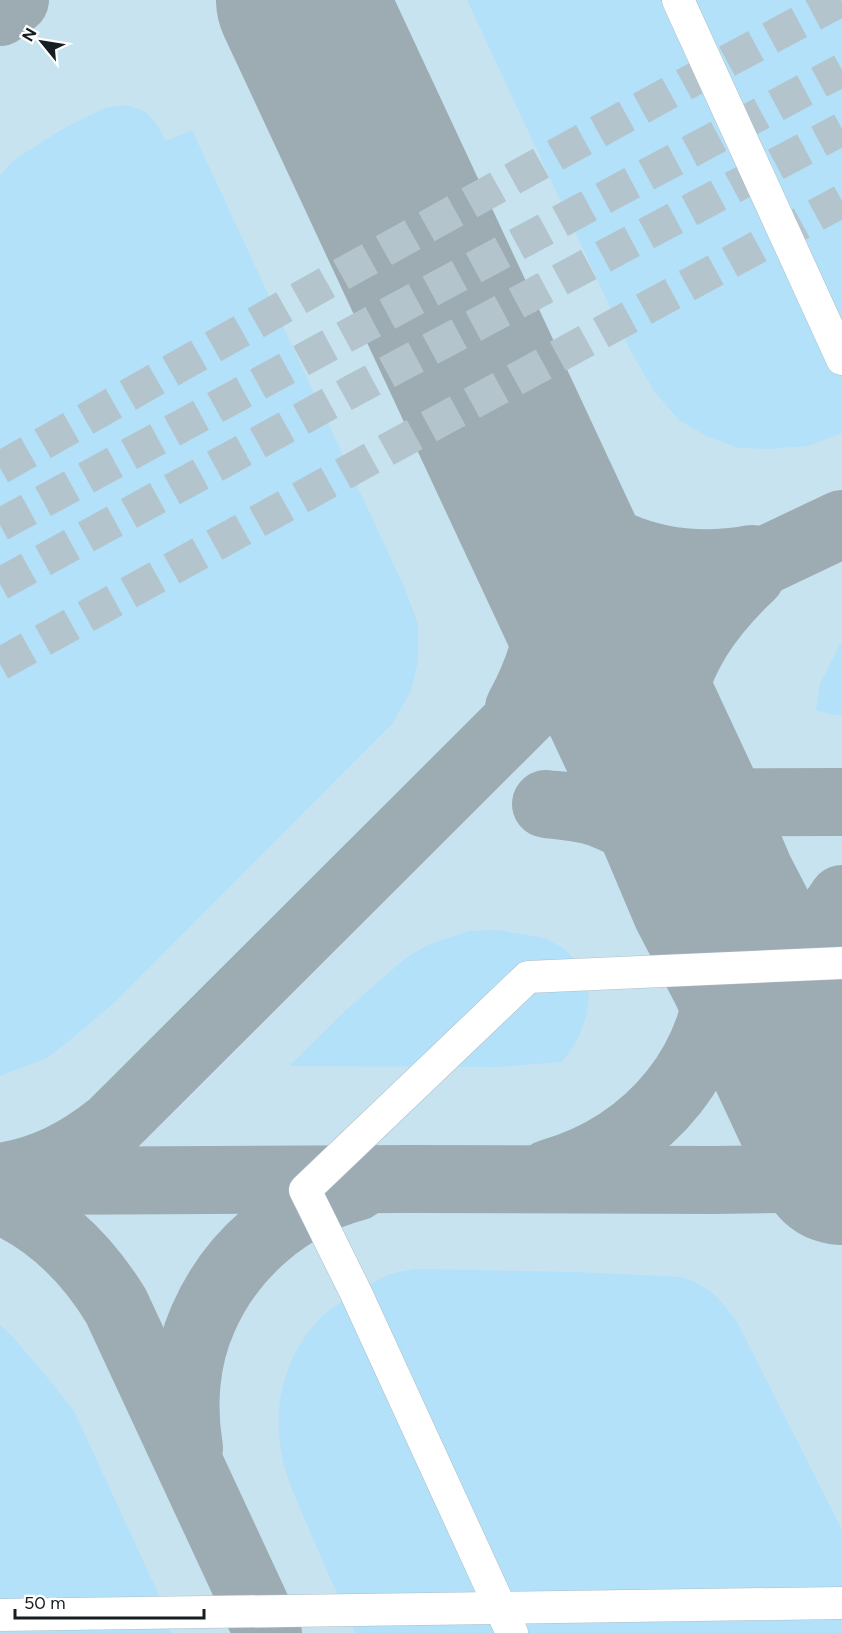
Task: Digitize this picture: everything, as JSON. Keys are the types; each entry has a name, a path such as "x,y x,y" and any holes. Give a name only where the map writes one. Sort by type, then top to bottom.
{"lane":[{"path":"678,0 842,359"},
{"path":"507,1621 356,1293 305,1190 528,977 842,963"},
{"path":"0,1615 507,1621 842,1603"}],"shaded area":[{"path":"0,0 842,0 842,1633 0,1633"},
{"path":"467,0 842,0 842,433 808,446 769,449 739,448 706,436 679,420 654,391 630,350"},
{"path":"126,105 146,112 156,123 166,141 192,130 405,589 418,624 418,661 411,691 392,724 114,1003 47,1058 0,1076 0,175 15,159 66,127 105,108"},
{"path":"842,643 842,715 833,715 816,710 820,684"},
{"path":"498,930 545,938 566,950 581,967 589,989 587,1014 577,1041 562,1062 496,1067 289,1066 346,1010 407,957 430,944 469,931"},
{"path":"415,1269 577,1272 681,1277 707,1289 738,1324 842,1530 842,1633 355,1633 286,1472 279,1438 280,1402 283,1385 296,1352 320,1319 338,1304 379,1279"},
{"path":"0,1325 12,1336 74,1411 164,1606 0,1607"},
{"path":"167,1622 172,1633 0,1633 0,1623"}],"taxiway":[{"path":"0,12 15,0"},
{"path":"261,0 297,24 313,40 334,71"},
{"path":"516,460 563,511 590,530 619,546 650,556 682,562 716,563 752,559"},
{"path":"519,708 540,660 551,613 551,565 541,513"},
{"path":"0,1177 31,1170 59,1159 86,1144 112,1125 599,639 842,524"},
{"path":"675,802 670,778 670,730 674,693 679,676 704,628 751,575"},
{"path":"621,688 650,729 688,762"},
{"path":"585,803 842,802"},
{"path":"546,804 586,809 612,818 652,840 689,868 713,894 719,915 721,946 718,991 709,1028 694,1062 673,1092 648,1119 619,1142 586,1160 550,1173"},
{"path":"842,899 831,917 814,958 803,1002 801,1025 805,1081 816,1097 842,1122"},
{"path":"25,1181 842,1178"},
{"path":"189,1448 186,1399 192,1350 203,1319 229,1273 265,1235 286,1220 331,1195 356,1187"},
{"path":"0,1200 35,1219 66,1244 93,1273 116,1306 268,1633"}],"runway":[{"path":"301,0 675,802 713,892 752,967 842,1160"}],"tunnel":[{"path":"0,468 524,173 841,0"},
{"path":"0,525 842,70"},
{"path":"0,584 354,390 842,129"},
{"path":"0,664 842,201"}]}
